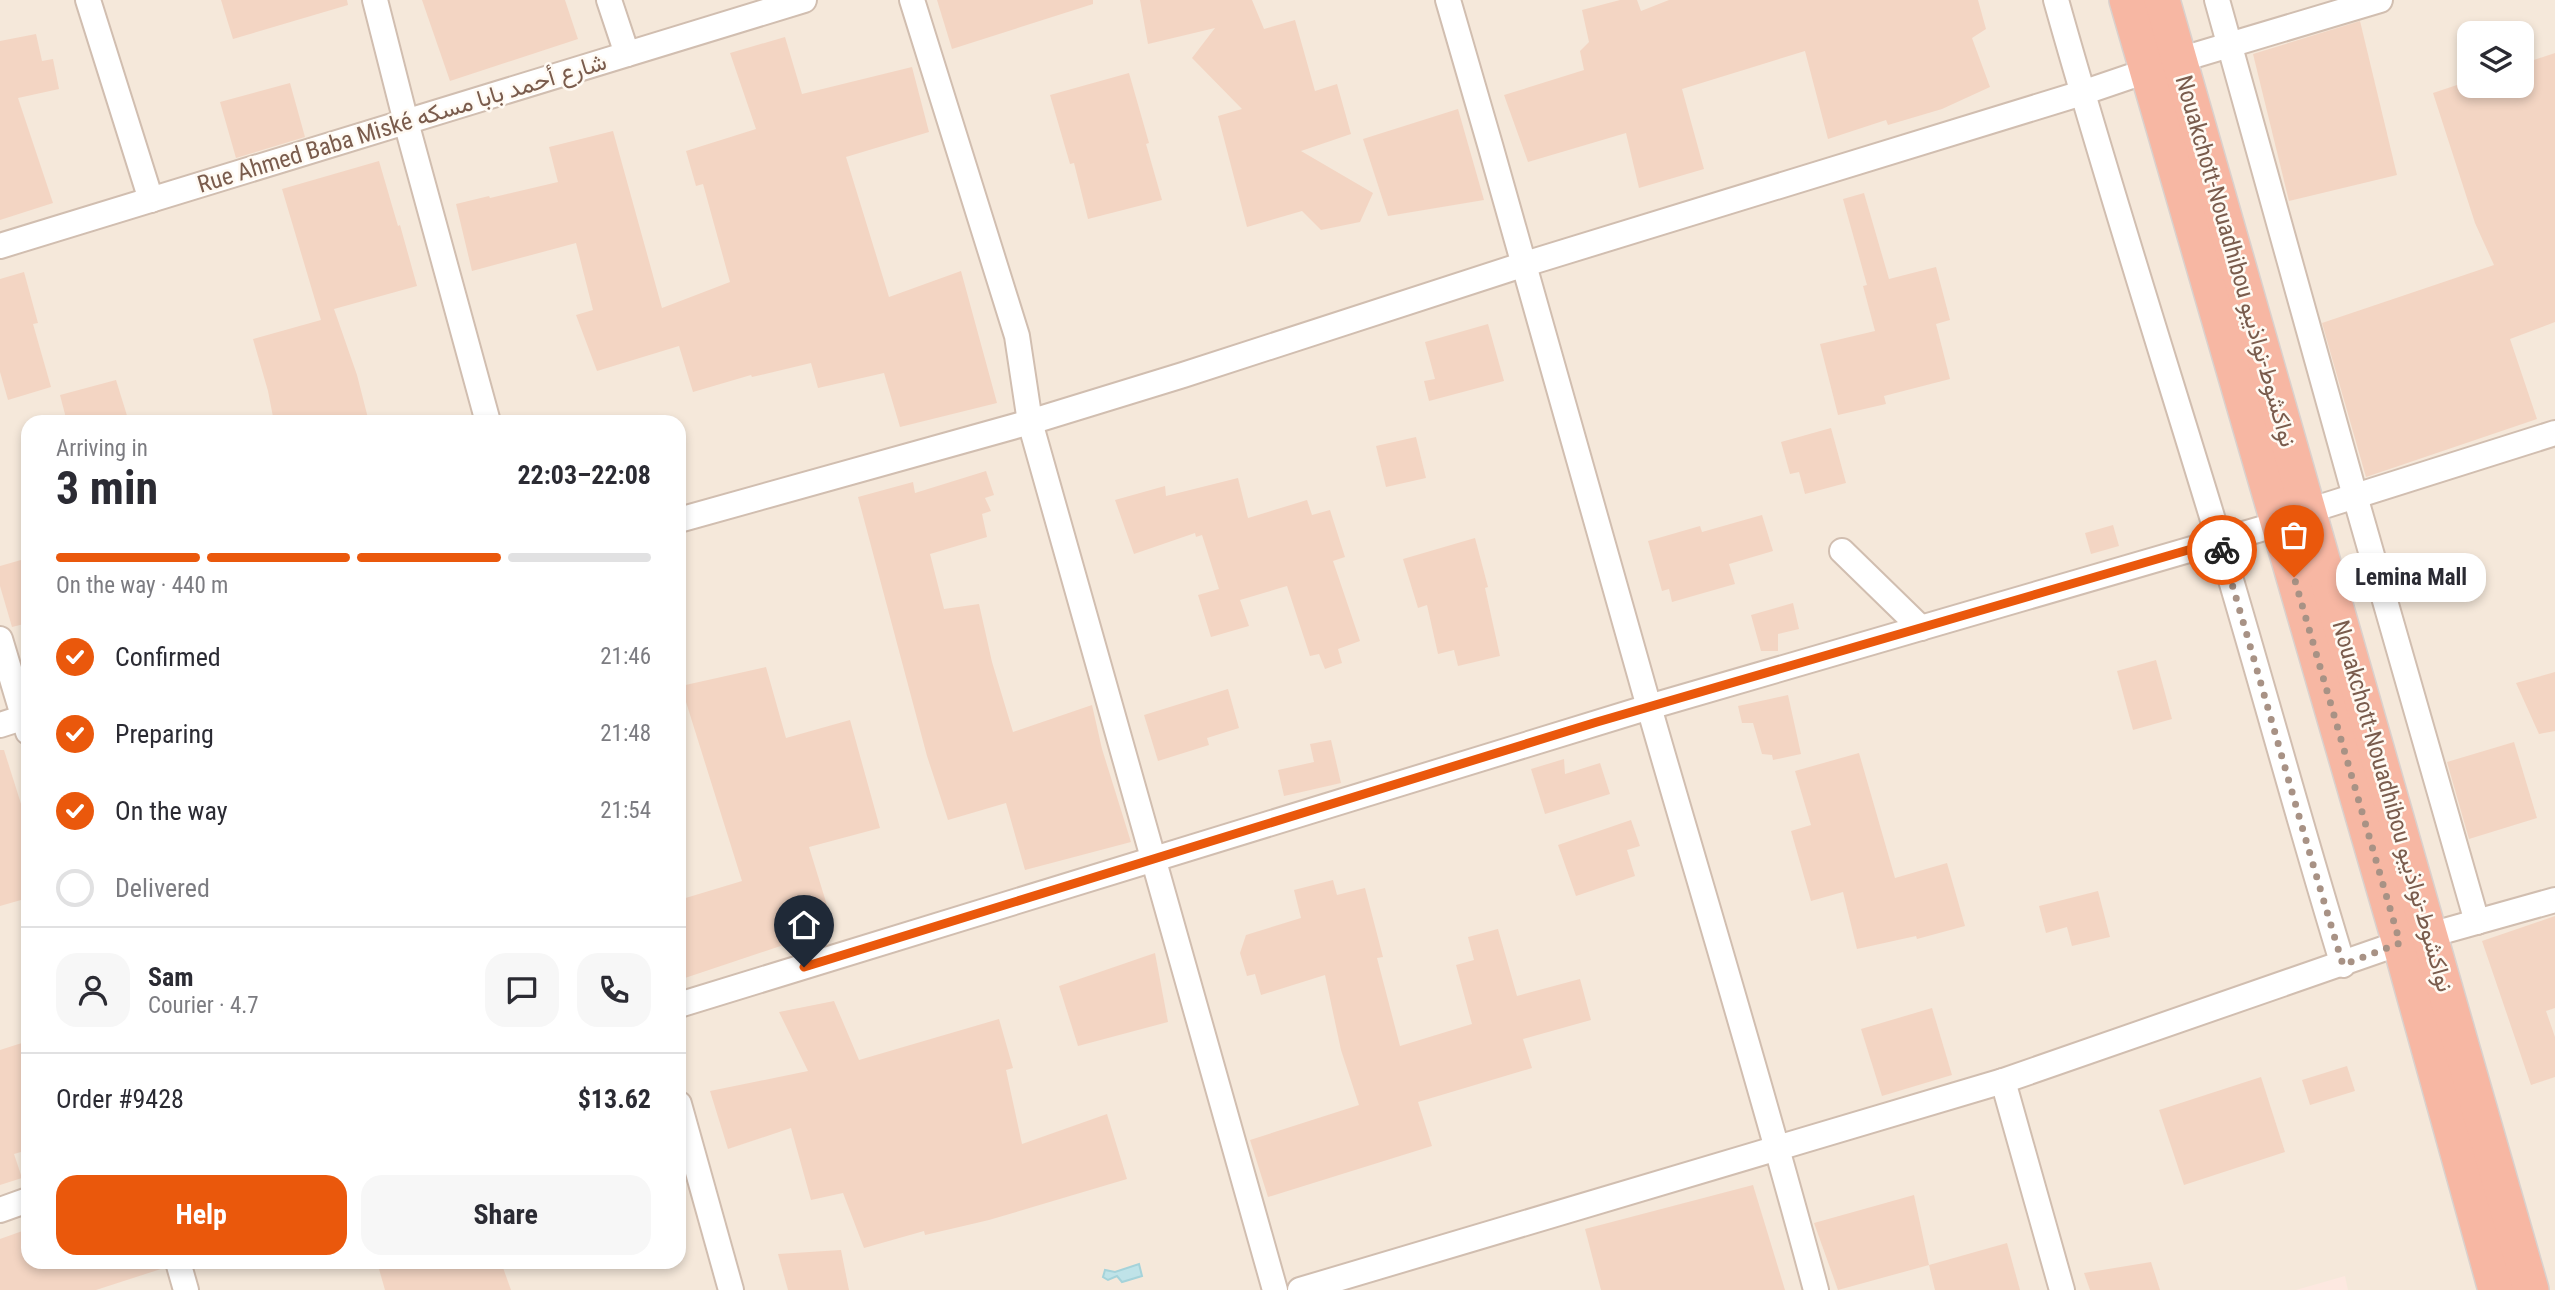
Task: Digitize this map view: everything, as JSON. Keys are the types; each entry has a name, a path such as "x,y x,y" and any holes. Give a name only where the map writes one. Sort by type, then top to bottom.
{"highway":[{"name":"Nouakchott-Nouadhibou نواكشوط-نواذيبو","path":"2127,0 2163,65 2415,939 2531,1290"},
{"name":"Nouakchott-Nouadhibou نواكشوط-نواذيبو","path":"2162,0 2163,65"},
{"name":"Nouakchott-Nouadhibou نواكشوط-نواذيبو","path":"2415,939 2496,1290"}],"street":[{"path":"88,0 151,200"},
{"path":"376,0 406,122 486,415"},
{"path":"609,0 627,54"},
{"name":"Rue Ahmed Baba Miské شارع أحمد بابا مسكه","path":"0,246 804,0"},
{"path":"912,0 1017,336 1030,422 1275,1290"},
{"path":"1448,0 1649,707 1778,1148 1816,1290"},
{"path":"2056,0 2286,765 2302,832 2343,965"},
{"path":"2217,0 2477,922"},
{"path":"686,518 1030,422 1286,344 1525,264 2380,0"},
{"path":"686,1003 1649,707 2219,541 2555,433"},
{"path":"1842,551 1921,628"},
{"path":"0,639 21,704"},
{"path":"0,725 21,723"},
{"path":"1300,1290 2003,1081 2415,939 2555,900"},
{"path":"2003,1081 2062,1290"},
{"path":"686,1129 731,1290"},
{"path":"0,1210 21,1202"},
{"path":"180,1269 186,1290"}],"shaded area":[{"path":"0,0 2555,0 2555,1290 0,1290"},
{"path":"2345,1276 2348,1290 2296,1290"}],"water":[{"path":"1139,1264 1142,1276 1122,1282 1117,1276 1108,1280 1103,1277 1105,1270 1115,1272"}],"building":[{"path":"221,0 347,0 348,5 233,39"},
{"path":"422,0 565,0 578,39 450,81"},
{"path":"937,0 1093,0 1093,4 952,49"},
{"path":"1140,0 1252,0 1264,29 1295,20 1315,91 1337,84 1351,134 1301,151 1373,193 1360,222 1321,230 1302,211 1247,227 1218,116 1242,109 1192,58 1215,28 1148,44"},
{"path":"1620,0 1637,0 1641,11 1669,0 1978,0 1986,29 1972,38 1990,87 1942,109 1888,125 1886,120 1828,139 1805,51 1682,89 1704,169 1639,188 1626,133 1528,162 1504,95 1584,70 1580,51 1589,42 1582,10"},
{"path":"2360,21 2397,175 2289,201 2253,54"},
{"path":"36,34 42,61 53,59 59,89 18,98 53,203 0,220 0,41"},
{"path":"785,37 802,94 912,67 929,132 846,157 889,297 961,271 997,403 900,427 884,373 818,388 811,363 752,377 751,375 693,392 679,346 597,371 576,315 593,310 576,243 472,271 456,204 558,182 549,147 613,131 662,308 730,282 703,184 696,186 686,151 756,129 730,53"},
{"path":"2555,53 2555,322 2510,339 2537,419 2366,477 2322,323 2494,265 2475,223 2433,93 2457,85 2457,98 2534,98 2534,60"},
{"path":"1129,73 1162,200 1088,219 1074,163 1070,164 1050,95"},
{"path":"290,83 305,137 236,158 220,102"},
{"path":"1458,109 1484,200 1388,216 1363,139"},
{"path":"379,161 417,286 334,309 357,375 367,415 273,415 253,339 321,320 282,189"},
{"path":"1864,193 1889,279 1936,267 1950,320 1936,324 1950,379 1884,396 1886,404 1838,415 1820,344 1875,331 1863,286 1867,285 1843,199"},
{"path":"24,272 38,323 33,324 51,387 8,400 0,372 0,279"},
{"path":"1488,324 1504,381 1429,401 1424,381 1435,379 1425,342"},
{"path":"116,380 127,415 65,415 60,395"},
{"path":"1831,428 1846,483 1805,494 1799,472 1790,474 1781,442"},
{"path":"1416,437 1426,478 1386,487 1376,446"},
{"path":"986,471 994,495 985,498 991,511 982,514 987,537 930,554 944,609 979,604 992,662 1013,732 1092,705 1102,749 1131,842 1025,870 1006,803 948,820 927,756 858,497 913,482 915,493"},
{"path":"1238,478 1248,518 1307,500 1312,515 1330,510 1345,557 1333,561 1360,641 1338,649 1342,663 1325,669 1319,654 1310,656 1287,586 1240,600 1249,626 1211,637 1198,595 1219,589 1202,535 1196,537 1195,533 1134,554 1115,500 1165,486 1166,496"},
{"path":"1762,515 1773,551 1729,564 1735,584 1672,602 1669,589 1662,591 1648,541 1700,526 1702,532"},
{"path":"2113,525 2119,546 2091,554 2085,533"},
{"path":"1475,538 1488,587 1485,588 1500,656 1458,666 1454,650 1438,654 1427,605 1418,608 1403,559"},
{"path":"21,560 21,625 12,627 0,586 0,566"},
{"path":"1793,603 1799,629 1778,634 1778,651 1761,651 1751,615"},
{"path":"2156,660 2172,719 2133,730 2117,671"},
{"path":"766,667 786,738 850,720 880,828 809,847 834,928 686,978 686,898 742,881 686,702 686,685"},
{"path":"2555,672 2555,731 2539,734 2516,683"},
{"path":"1228,689 1239,728 1207,738 1209,745 1158,761 1144,715"},
{"path":"1788,695 1801,754 1773,760 1772,755 1762,754 1753,723 1742,723 1738,706"},
{"path":"1331,740 1341,783 1284,796 1278,770 1314,762 1310,744"},
{"path":"2514,742 2537,818 2469,839 2447,762"},
{"path":"0,750 4,750 21,804 21,900 0,906"},
{"path":"1859,753 1895,878 1947,863 1965,926 1917,939 1916,936 1857,949 1843,892 1811,901 1791,831 1811,825 1795,771"},
{"path":"1564,759 1565,774 1600,763 1610,794 1545,814 1531,769"},
{"path":"1631,820 1640,846 1627,850 1635,876 1576,896 1558,845"},
{"path":"1333,880 1337,895 1365,888 1383,957 1377,958 1400,1046 1472,1024 1456,965 1474,960 1468,937 1498,929 1517,996 1580,979 1591,1020 1523,1039 1532,1068 1418,1102 1432,1146 1268,1197 1250,1140 1359,1105 1341,1050 1325,975 1261,995 1255,974 1247,976 1240,953 1246,935 1301,918 1294,890"},
{"path":"2098,891 2110,937 2072,946 2067,927 2046,933 2039,906"},
{"path":"2555,916 2555,1008 2546,1011 2555,1037 2555,1077 2531,1085 2482,941"},
{"path":"1155,953 1168,1022 1078,1046 1059,986"},
{"path":"834,1001 859,1060 999,1019 1013,1068 1006,1070 1022,1144 1107,1114 1127,1179 989,1220 925,1235 924,1231 864,1248 843,1193 811,1200 791,1128 728,1149 710,1091 808,1071 779,1012"},
{"path":"1932,1008 1952,1075 1882,1096 1861,1029"},
{"path":"21,1043 21,1152 14,1154 21,1178 0,1185 0,1050"},
{"path":"2347,1066 2355,1091 2310,1105 2302,1080"},
{"path":"2261,1077 2285,1152 2184,1185 2159,1110"},
{"path":"1753,1185 1785,1290 1601,1290 1585,1229"},
{"path":"1914,1195 1929,1265 1838,1290 1814,1223"},
{"path":"21,1232 21,1269 161,1269 96,1290 0,1290 0,1239"},
{"path":"2007,1243 2020,1290 1935,1290 1929,1265"},
{"path":"841,1250 849,1290 788,1290 778,1254"},
{"path":"2151,1262 2160,1290 2090,1290 2084,1273"},
{"path":"379,1269 504,1269 511,1290 385,1290"}],"way so far":[{"path":"2222,550 2286,765 2302,832 2343,965 2400,943 2294,577"}],"place":[{"name":"Lemina Mall","path":"2294,577"}],"route":[{"path":"804,967 1649,707 2219,541 2222,550"}]}
